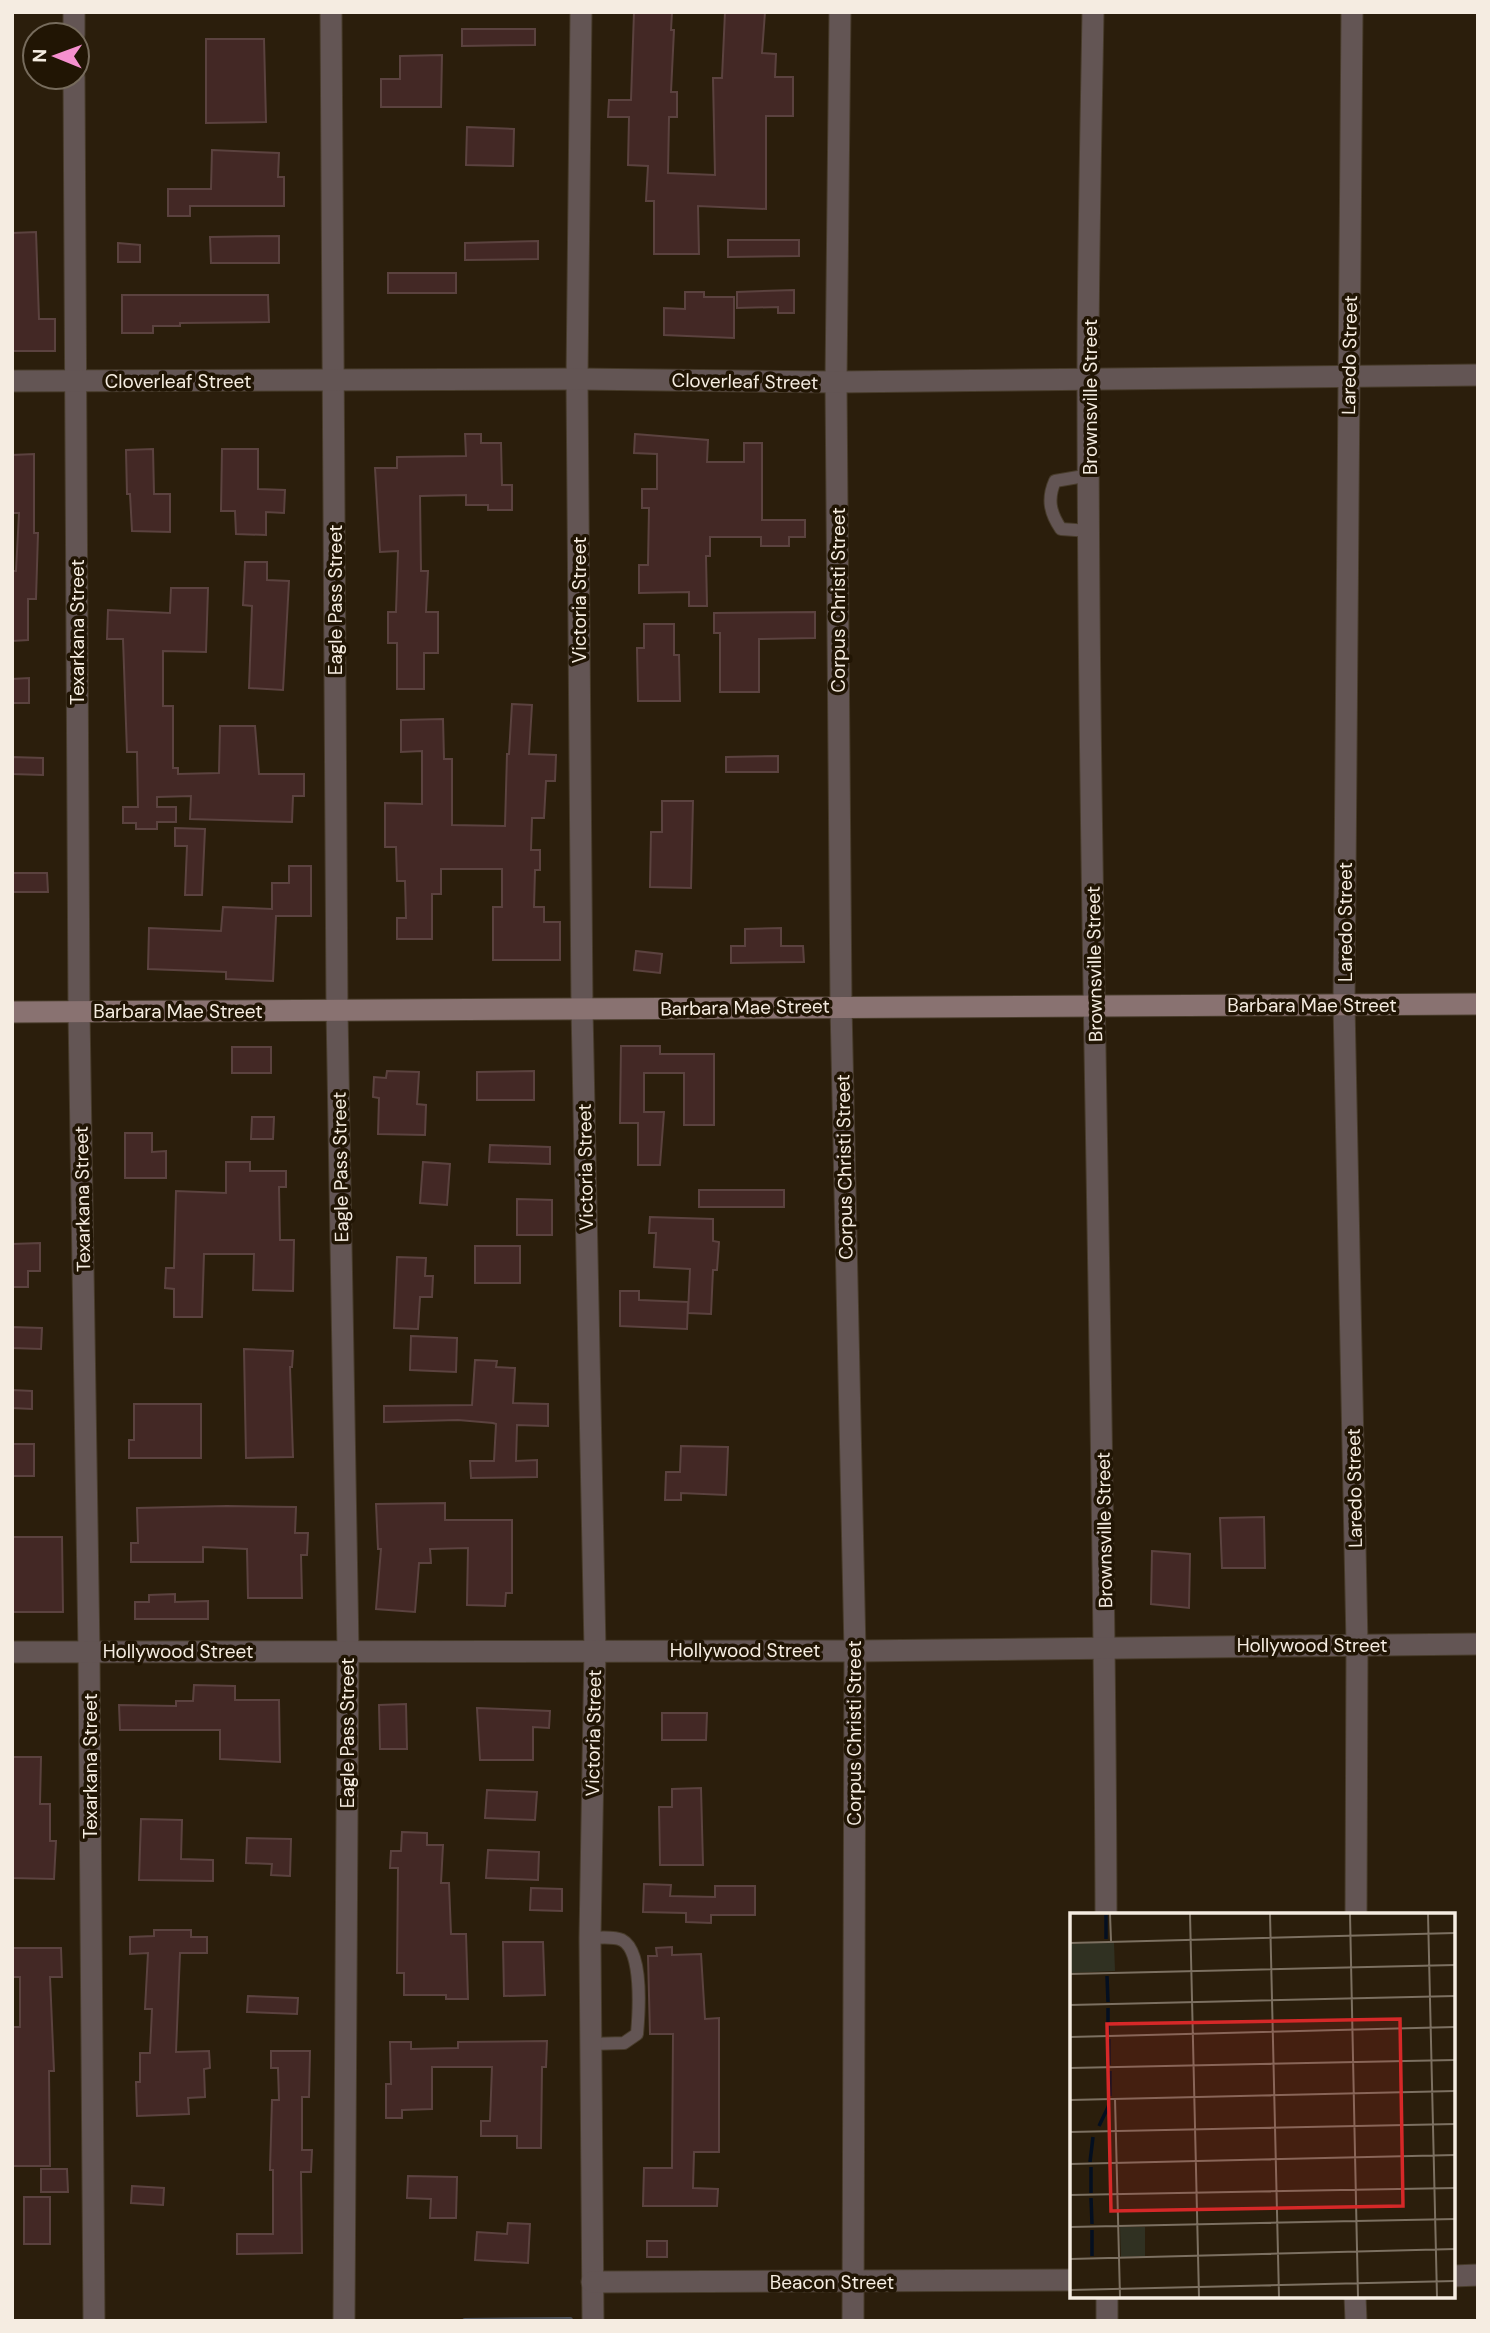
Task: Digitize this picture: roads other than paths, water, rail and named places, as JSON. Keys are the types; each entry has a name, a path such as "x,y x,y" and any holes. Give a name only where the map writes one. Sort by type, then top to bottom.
{"street":[{"name":"Eagle Pass Street","path":"331,12 337,1010 348,1650 344,2321"},
{"name":"Victoria Street","path":"581,12 577,379 582,1009 595,1649 590,1938 593,2321"},
{"name":"Corpus Christi Street","path":"840,12 836,382 841,1006 855,1651 853,2321"},
{"name":"Brownsville Street","path":"1093,12 1088,377 1094,1007 1106,1646 1106,1913"},
{"name":"Laredo Street","path":"1352,12 1345,1004 1357,1644 1356,1913"},
{"name":"Texarkana Street","path":"74,91 79,1012 89,1652 94,2321"},
{"name":"Cloverleaf Street","path":"12,382 577,379 836,382 1088,377 1478,375"},
{"name":"Barbara Mae Street","path":"12,1012 1478,1004"},
{"name":"Hollywood Street","path":"12,1652 595,1649 855,1651 1106,1646 1478,1644"},
{"path":"1455,2276 1478,2276"},
{"name":"Beacon Street","path":"592,2282 1070,2280"},
{"path":"1107,2298 1107,2321"},
{"path":"1355,2298 1356,2321"}],"lane":[{"path":"1090,475 1055,481 1049,494 1051,510 1062,529 1090,531"},
{"path":"590,1938 622,1940 631,1948 636,1958 638,2018 637,2034 624,2043 590,2044"}],"waterway":[{"path":"465,2321 570,2320"}]}
